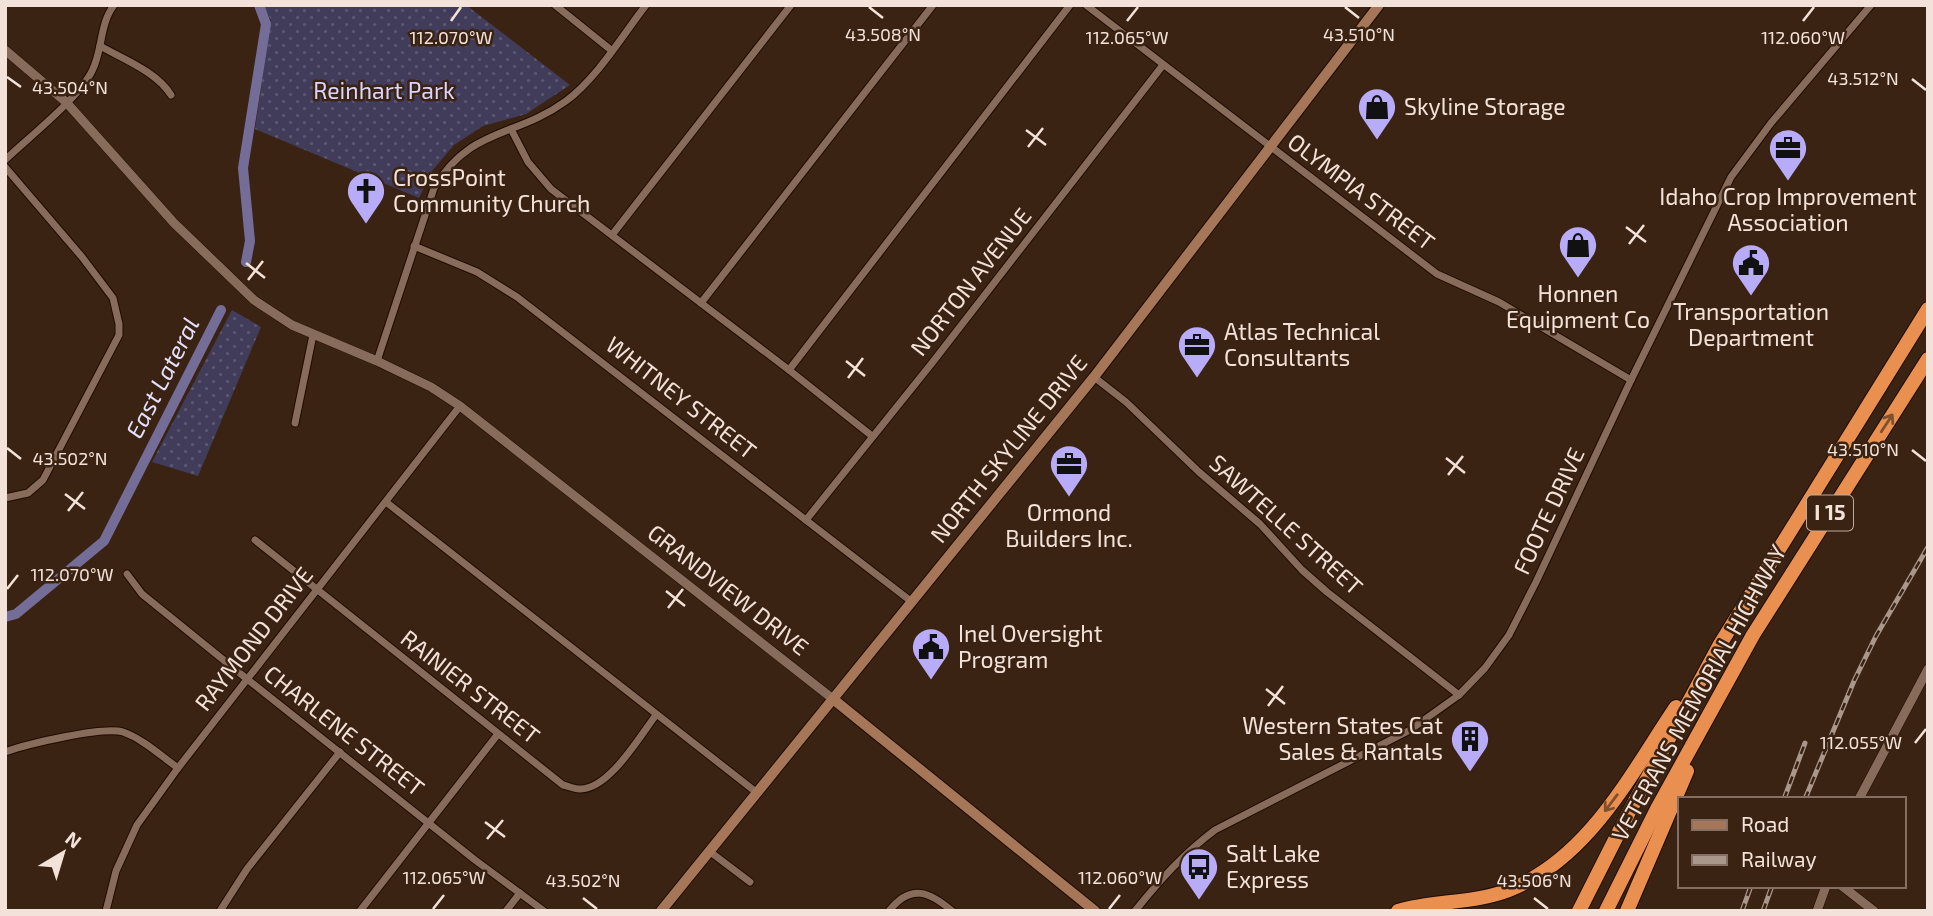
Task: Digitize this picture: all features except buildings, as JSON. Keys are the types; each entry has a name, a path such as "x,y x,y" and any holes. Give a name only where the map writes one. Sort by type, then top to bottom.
{"highway":[{"name":"VETERANS MEMORIAL HIGHWAY","path":"1579,911 1634,802 1719,646 1928,309"},
{"name":"VETERANS MEMORIAL HIGHWAY","path":"1606,911 1657,809 1753,635 1928,359"},
{"path":"1398,911 1480,899 1508,890 1541,874 1566,857 1619,792 1719,646"},
{"path":"1627,911 1714,705"}],"main road":[{"name":"NORTH SKYLINE DRIVE","path":"661,911 1094,377 1379,5"},
{"name":"GRANDVIEW DRIVE","path":"833,699 1095,911"}],"street":[{"path":"5,160 66,102 89,76 100,46 102,29 114,5"},
{"path":"555,5 611,50"},
{"path":"377,360 434,188 452,162 481,140 540,118 568,99 585,85 646,5"},
{"path":"612,235 791,5"},
{"path":"701,303 933,5"},
{"path":"789,370 1070,5"},
{"name":"OLYMPIA STREET","path":"1086,5 1437,274 1499,302 1630,380"},
{"name":"FOOTE DRIVE","path":"1135,911 1165,873 1191,847 1215,830 1410,730 1459,695 1485,668 1509,635 1576,500 1630,380 1731,177 1771,123 1871,5"},
{"path":"100,46 155,77 166,86 171,95"},
{"name":"GRANDVIEW DRIVE","path":"5,51 66,102 174,223 260,304 292,325 377,360 431,387 460,406 833,699"},
{"name":"NORTON AVENUE","path":"806,520 932,363 1163,65"},
{"path":"511,129 528,162 540,178 872,436"},
{"path":"5,167 65,236 113,298 119,335 43,481 27,493 5,498"},
{"name":"WHITNEY STREET","path":"414,246 477,272 517,297 912,602"},
{"path":"295,423 313,335"},
{"name":"SAWTELLE STREET","path":"1094,377 1126,402 1199,472 1260,524 1302,570 1327,592 1459,695"},
{"name":"RAYMOND DRIVE","path":"106,911 116,871 137,825 178,768 460,406"},
{"path":"387,502 756,792"},
{"name":"RAINIER STREET","path":"254,540 563,785 581,789 598,784 609,777 656,715"},
{"name":"CHARLENE STREET","path":"127,575 142,594 247,679 544,911"},
{"path":"1860,797 1928,669"},
{"path":"5,752 23,745 111,730 133,737 178,768"},
{"path":"360,911 498,734"},
{"path":"220,911 247,869 340,752"},
{"path":"709,851 750,882"},
{"path":"1817,911 1825,888"},
{"path":"1845,888 1874,911"},
{"path":"889,911 894,904 923,892 935,897 952,911"},
{"path":"506,911 520,893"}],"green space":[{"name":"Reinhart Park","path":"263,5 466,5 570,85 526,114 483,126 454,145 432,171 419,198 255,129 271,20"},
{"path":"232,310 261,327 198,476 152,462"}],"waterway":[{"name":"East Lateral","path":"246,262 250,241 243,168 266,24 259,5"},
{"name":"East Lateral","path":"5,617 16,614 104,541 221,310"}],"railway":[{"path":"1806,797 1854,681 1876,636 1928,547"},
{"path":"1785,797 1805,743"},
{"path":"1742,911 1750,888"},
{"path":"1763,911 1771,888"}],"place":[{"name":"Skyline Storage","path":"1377,141"},
{"name":"Idaho Crop Improvement Association","path":"1788,182"},
{"name":"CrossPoint Community Church","path":"366,225"},
{"name":"Honnen Equipment Co","path":"1578,279"},
{"name":"Transportation Department","path":"1751,297"},
{"name":"Atlas Technical Consultants","path":"1197,379"},
{"name":"Ormond Builders Inc.","path":"1069,498"},
{"name":"Inel Oversight Program","path":"931,681"},
{"name":"Western States Cat Sales & Rantals","path":"1470,773"},
{"name":"Salt Lake Express","path":"1199,901"}]}
